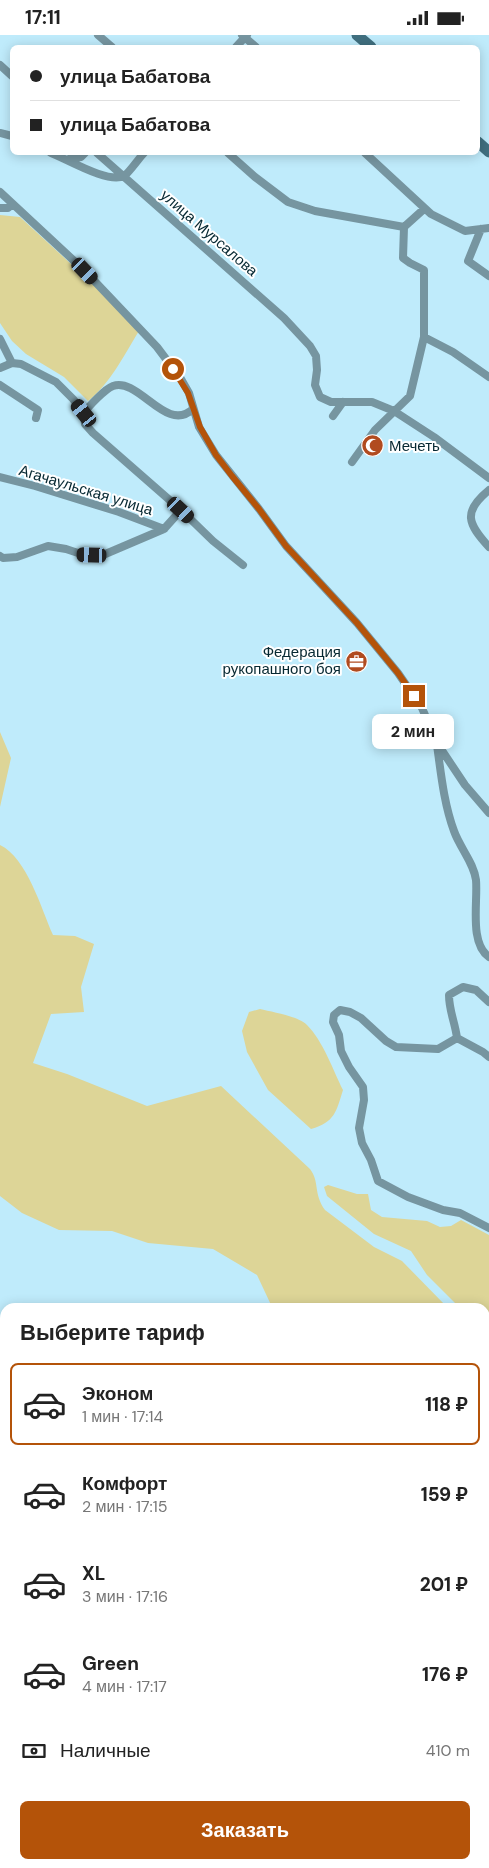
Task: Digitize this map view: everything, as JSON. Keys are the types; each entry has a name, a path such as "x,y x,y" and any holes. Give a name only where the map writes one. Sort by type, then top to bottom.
{"street":[{"path":"98,35 110,45"},
{"path":"245,36 254,45"},
{"path":"0,65 10,74"},
{"path":"56,155 112,178 124,176 142,155"},
{"path":"67,159 76,159 82,155"},
{"name":"улица Мурсалова","path":"99,155 301,335 316,356 315,385 320,397 331,402 343,402"},
{"path":"230,155 273,192 288,202 315,211 404,227"},
{"path":"367,155 424,209 465,231 485,228"},
{"path":"0,192 85,271 157,347 181,379 200,427 216,455 286,546 352,617 398,673 422,708 437,743 466,785 489,813"},
{"path":"0,208 8,208 13,204"},
{"path":"352,462 375,430 410,396 424,337 424,270 403,258 404,227 424,209"},
{"path":"485,228 468,261 489,276"},
{"path":"424,337 454,352 489,377"},
{"path":"0,339 12,363"},
{"path":"0,368 12,363 21,364 56,382 84,413 85,423 93,433 181,510 213,541 243,565"},
{"path":"0,385 38,410 36,418"},
{"path":"84,413 109,388 120,385 175,415 181,416 193,409"},
{"path":"333,416 343,402 372,402 394,411 489,477"},
{"name":"Агачаульская улица","path":"0,477 104,507 164,529"},
{"path":"489,490 480,497 476,504 471,517 471,526 489,547"},
{"name":"Агачаульская улица","path":"0,556 3,558 18,557 48,546 81,554 103,555 164,529 181,510"},
{"path":"437,743 450,819 475,878 479,944 489,957"},
{"path":"457,1038 455,1021 449,1010 449,995 463,987 476,991 489,1002"},
{"path":"457,1038 438,1049 396,1047 386,1041 356,1015 340,1010 334,1015 333,1023 339,1035 341,1051 349,1067 363,1087 364,1100 359,1128 362,1143 371,1160 378,1181 408,1197 443,1210 460,1213 489,1228"},
{"path":"457,1038 489,1057"}],"shaded area":[{"path":"0,215 20,217 107,297 139,331 110,378 88,401 64,377 26,354 12,341 0,323"},
{"path":"0,732 11,758 0,807"},
{"path":"0,845 10,851 25,872 53,935 75,936 94,944 81,987 84,1012 51,1014 33,1063 67,1074 147,1106 221,1086 310,1169 315,1179 321,1204 325,1210 374,1247 402,1261 443,1303 270,1303 257,1275 213,1249 148,1243 112,1231 59,1230 22,1213 0,1196"},
{"path":"260,1009 303,1022 313,1032 323,1047 343,1090 336,1110 325,1123 311,1129 268,1090 247,1052 242,1031 249,1012"},
{"path":"328,1185 357,1194 368,1194 371,1210 382,1217 427,1221 440,1227 451,1226 461,1220 489,1235 489,1303 455,1303 427,1275 411,1251 374,1234 327,1196 324,1187"}],"place":[{"name":"Мечеть","path":"373,446"},
{"name":"Федерация рукопашного боя","path":"357,661"}],"route":[{"path":"173,369 181,379 200,427 216,455 286,546 357,623 398,673 414,696"}]}
